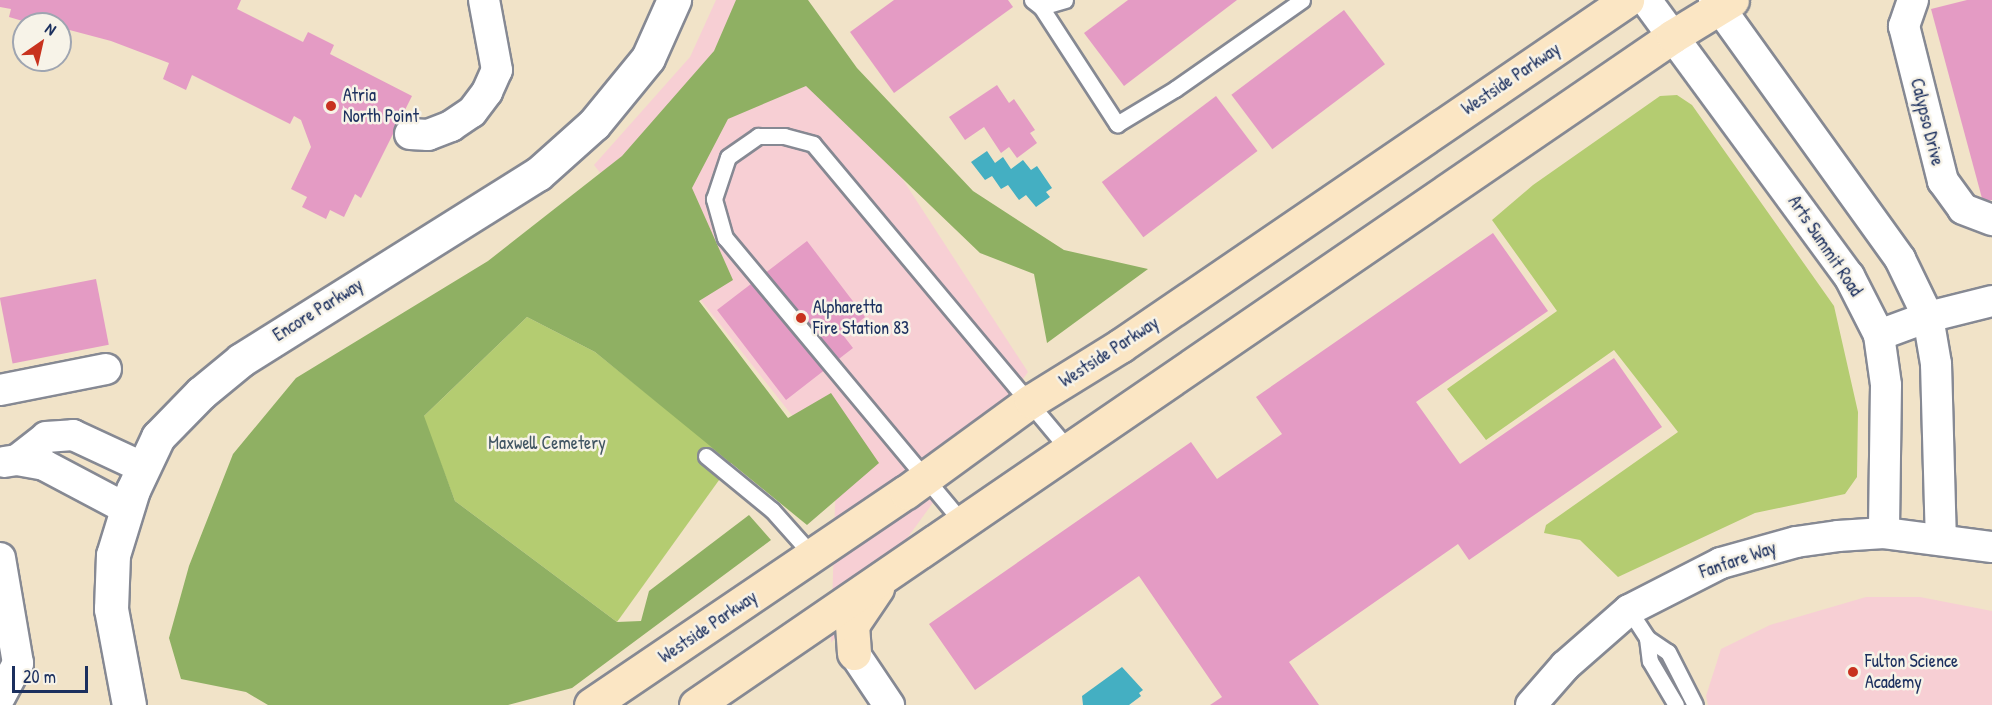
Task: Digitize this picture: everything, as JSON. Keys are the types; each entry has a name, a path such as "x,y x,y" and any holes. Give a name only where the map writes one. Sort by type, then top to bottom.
{"main road":[{"name":"Westside Parkway","path":"591,705 813,556 1032,401 1130,340 1627,0"},
{"path":"696,705 1722,2"},
{"path":"787,642 817,641 854,653 852,625 896,567"}],"street":[{"path":"410,134 428,135 451,126 472,112 488,92 497,70 484,0"},
{"name":"Arts Summit Road","path":"1646,0 1849,276 1879,335 1886,385 1884,533"},
{"name":"Calypso Drive","path":"1913,0 1904,26 1943,182 1963,209 1992,220"},
{"name":"Encore Parkway","path":"129,705 111,609 113,555 127,509 158,437 201,393 241,360 538,174 594,124 648,58 666,2"},
{"path":"1722,2 1900,259 1928,316 1936,364 1941,539"},
{"path":"1879,335 1928,316 1992,301"},
{"path":"0,390 106,369"},
{"path":"9,461 46,437 73,435 144,468"},
{"path":"9,461 44,465 127,509"},
{"name":"Fanfare Way","path":"1531,705 1565,666 1629,610 1679,581 1756,551 1838,536 1884,533 1992,547"},
{"path":"0,558 18,663 0,697"},
{"path":"854,653 889,705"}],"lane":[{"path":"1065,0 1037,4 1117,124 1175,89 1302,0"},
{"path":"962,522 725,238 714,199 728,157 758,135 784,136 813,144 1032,401 1069,450"},
{"path":"706,456 772,510 813,556"},
{"path":"1629,610 1647,638 1668,652 1695,705"},
{"path":"1647,638 1650,661 1676,705"}],"shaded area":[{"path":"716,0 786,0 1028,372 831,643 836,471 594,165 690,57"},
{"name":"Fulton Science Academy","path":"1866,597 1920,597 1992,611 1992,705 1708,705 1706,696 1721,649 1770,625"}],"green space":[{"path":"736,0 808,0 857,68 973,191 1064,250 1148,269 1047,343 1034,274 980,253 806,86 728,119 692,188 733,280 699,301 788,418 831,393 879,463 807,525 595,352 527,317 424,416 455,501 617,622 641,621 649,591 749,515 771,540 572,688 508,705 268,705 246,692 181,679 169,638 189,566 233,454 296,378 488,261 622,156 714,51"},
{"path":"1677,95 1692,105 1834,306 1858,412 1857,477 1845,494 1755,513 1618,577 1580,540 1544,533 1546,525 1678,432 1614,350 1486,440 1447,389 1557,311 1492,220 1533,185 1660,96"},
{"name":"Maxwell Cemetery","path":"527,317 595,352 732,462 617,622 455,501 423,417"}],"water":[{"path":"987,151 995,163 1003,157 1011,169 1023,160 1031,170 1037,166 1052,188 1046,192 1050,197 1036,207 1026,195 1019,200 1008,185 1001,189 992,176 985,180 971,162"},
{"path":"1122,667 1143,690 1139,693 1141,696 1129,705 1083,705 1082,696"}],"building":[{"name":"Atria North Point","path":"0,0 241,0 237,9 303,42 308,32 334,45 330,54 412,96 361,198 355,194 344,217 330,210 326,219 302,207 307,197 291,189 311,147 301,120 294,116 290,124 192,75 186,90 163,79 169,63 111,41 72,31 72,12 12,12 12,18 9,17 11,9 0,7"},
{"path":"894,0 1008,0 1013,7 894,93 850,32"},
{"path":"1128,0 1237,0 1124,86 1084,33"},
{"path":"1967,0 1992,0 1992,200 1983,202 1931,9"},
{"path":"1344,10 1385,64 1272,149 1231,95"},
{"path":"997,85 1009,103 1014,99 1035,130 1030,133 1037,143 1017,158 1009,147 1001,153 984,127 965,140 949,117"},
{"path":"1216,96 1258,151 1143,237 1102,182"},
{"path":"1493,233 1548,311 1416,402 1460,464 1614,358 1662,427 1469,560 1458,544 1289,662 1319,705 1210,705 1222,697 1139,576 975,690 929,624 1191,442 1217,479 1282,434 1256,397"},
{"path":"807,241 865,317 843,335 853,348 786,400 717,310"},
{"path":"96,279 109,345 13,363 0,298"}],"place":[{"name":"Atria North Point","path":"331,106"},
{"name":"Alpharetta Fire Station 83","path":"801,318"},
{"name":"Fulton Science Academy","path":"1853,672"}]}
